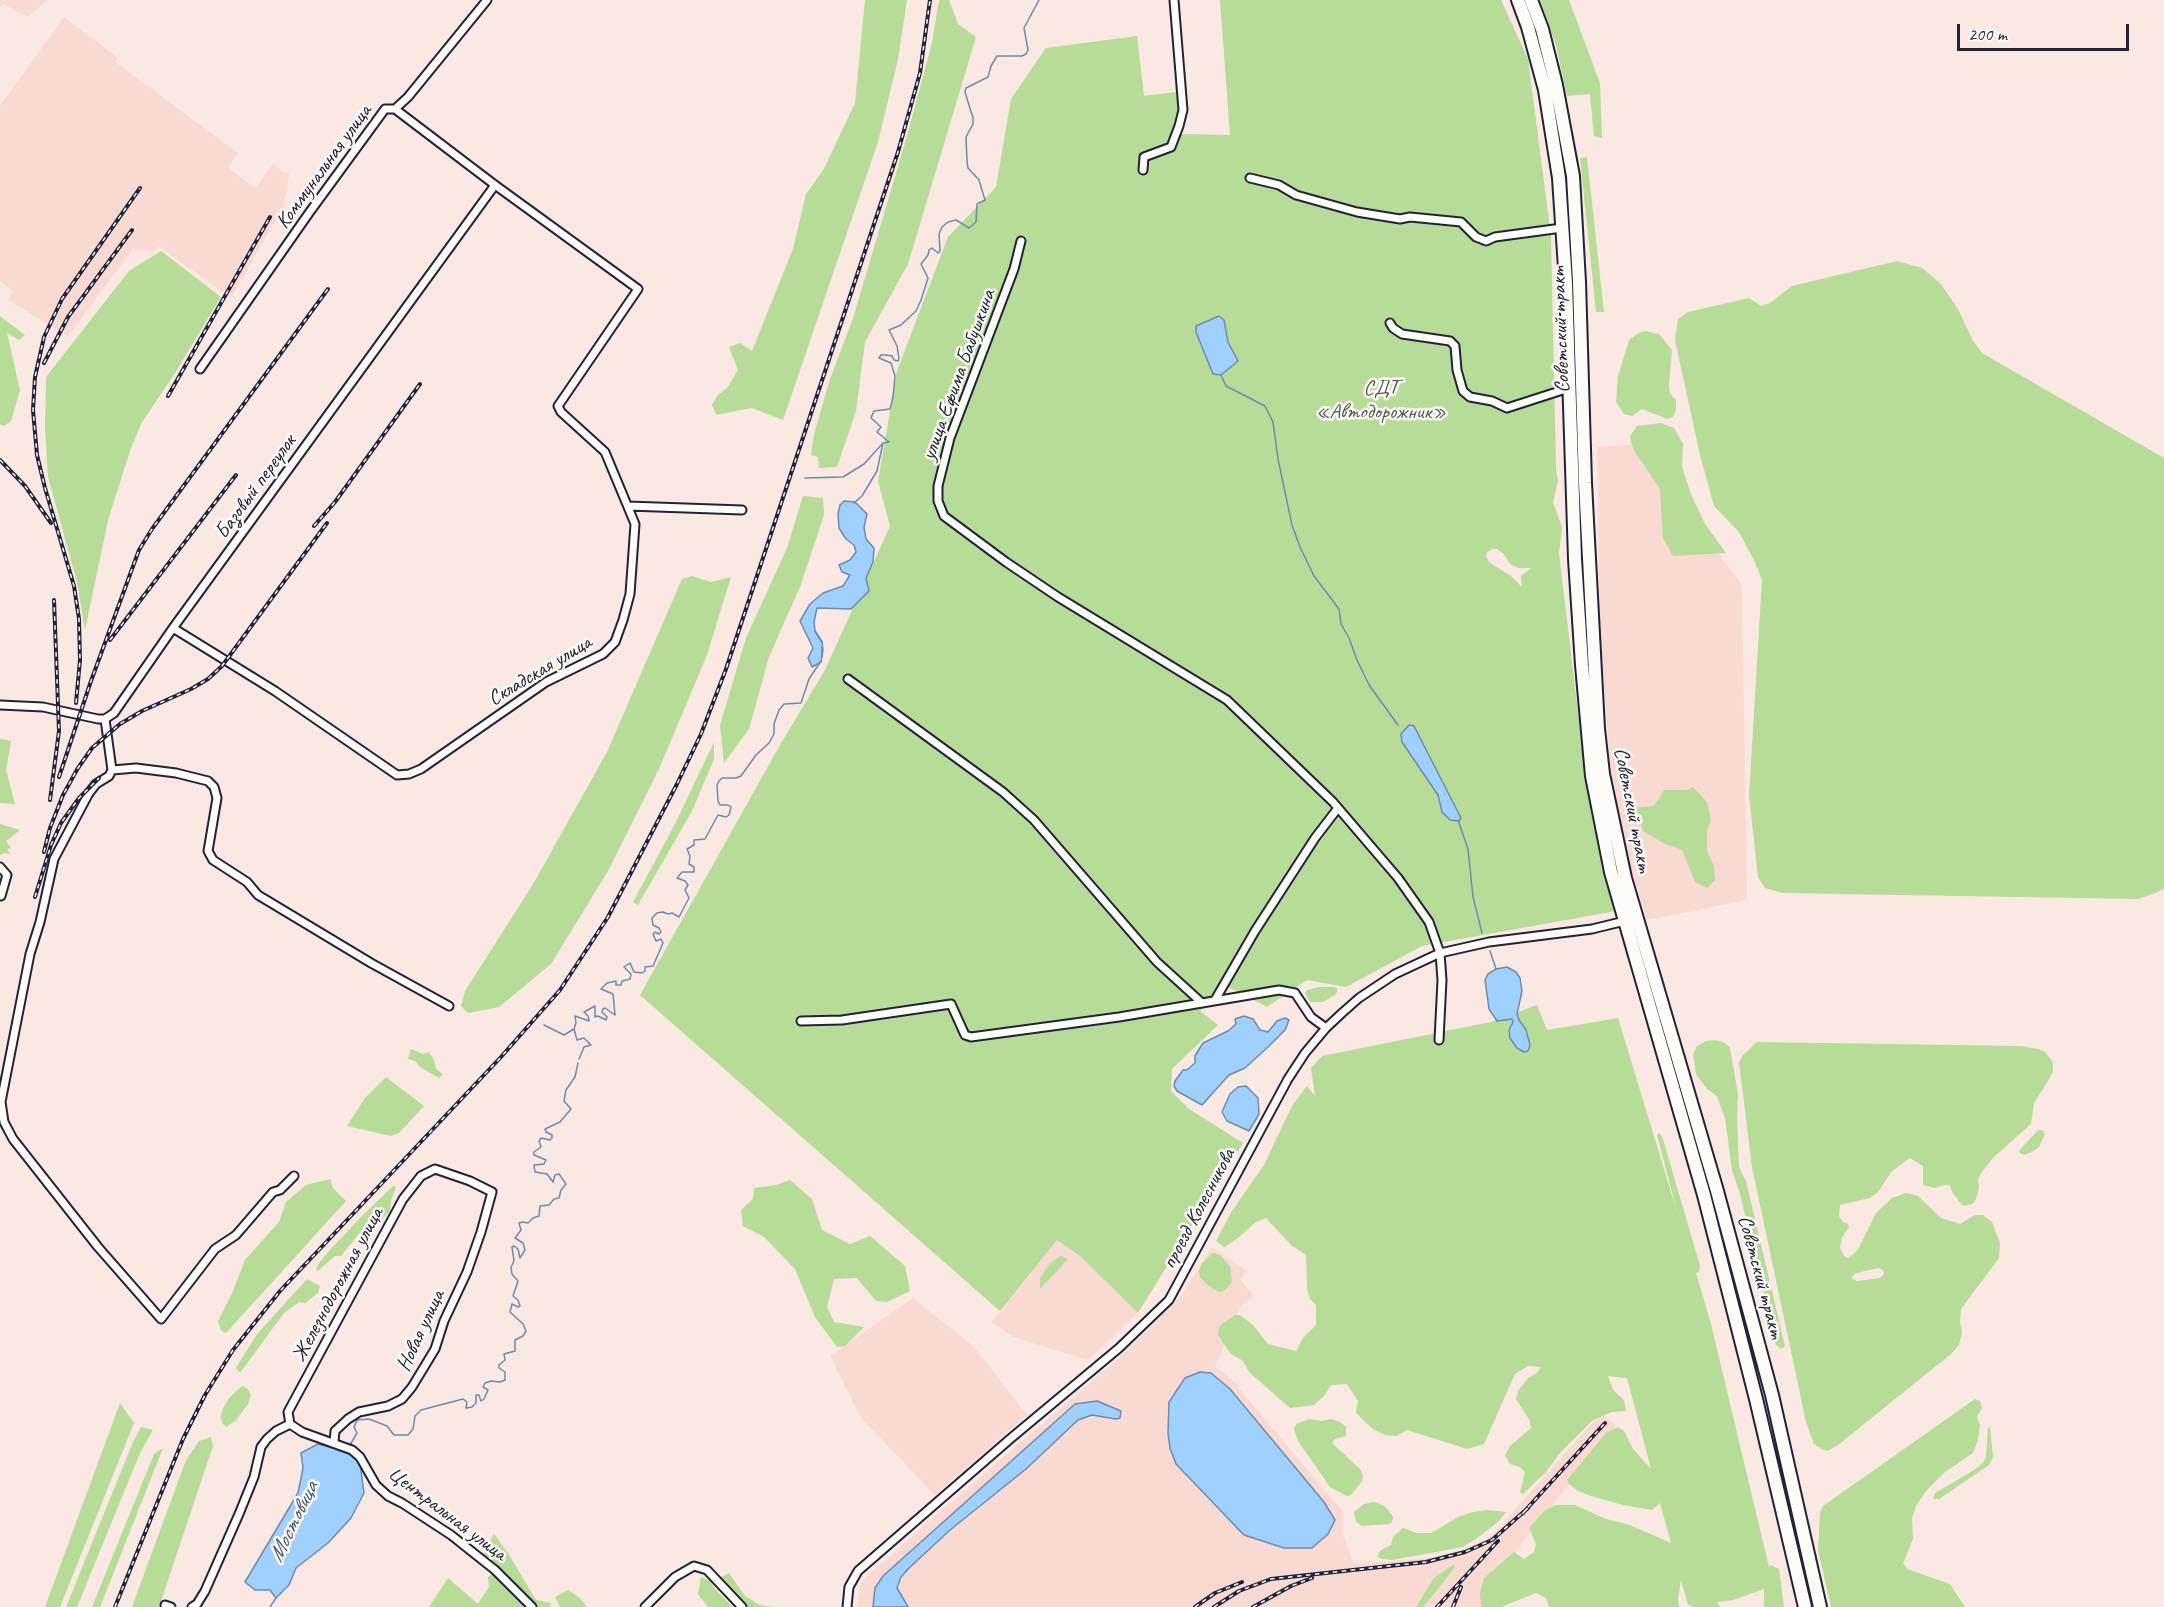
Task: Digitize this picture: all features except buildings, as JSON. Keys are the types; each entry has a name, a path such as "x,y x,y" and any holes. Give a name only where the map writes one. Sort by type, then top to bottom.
{"highway":[{"name":"Советский тракт","path":"1518,0 1528,27 1545,90 1558,178 1566,283 1575,559 1589,753 1611,872 1631,920 1717,1191 1766,1372 1820,1607"},
{"name":"Советский тракт","path":"1531,0 1542,29 1556,86 1573,176 1579,282 1585,483 1598,729 1603,774 1631,920 1756,1399 1805,1607"}],"street":[{"name":"Коммунальная улица","path":"200,369 385,109 395,110 408,97 488,0"},
{"path":"1143,170 1144,158 1148,154 1171,147 1183,110 1174,0"},
{"path":"395,110 495,185"},
{"path":"1251,178 1279,184 1296,195 1357,212 1400,219 1410,217 1461,222 1476,237 1486,241 1495,237 1562,228"},
{"name":"Складская улица","path":"173,628 275,691 397,775 409,774 421,769 546,682 603,654 615,642 630,594 635,524 605,452 561,412 558,406 638,289 495,185"},
{"name":"Базовый переулок","path":"105,719 114,713 123,702 173,628 495,185"},
{"name":"улица Ефима Бабушкина","path":"1021,241 1014,269 945,457 938,486 939,505 944,516 1058,597 1227,700 1338,808"},
{"path":"1390,323 1402,334 1450,341 1455,346 1457,370 1463,391 1470,397 1492,401 1508,408 1569,388"},
{"path":"628,506 742,510"},
{"path":"848,679 1004,792 1034,820 1157,962 1202,1003"},
{"path":"0,705 33,706 105,719 112,770 110,776 96,784 89,793 54,858 40,922 30,954 1,1109 4,1122 13,1139 98,1247 161,1319 215,1249 236,1235 273,1192 280,1190 294,1176"},
{"path":"112,770 176,773 208,781 214,787 217,798 208,851 213,860 247,882 258,894 371,963 449,1006"},
{"path":"1215,1000 1255,931 1315,838 1338,808 1405,887 1429,922 1440,953 1442,980 1439,1040"},
{"path":"0,867 7,875 2,896"},
{"name":"проезд Колесникова","path":"846,1607 849,1587 858,1571 1119,1348 1169,1299 1288,1079 1305,1053 1326,1028 1359,998 1414,964 1440,953 1481,943 1592,929 1631,920"},
{"path":"801,1021 831,1022 951,1004 965,1035 972,1037 1119,1017 1279,990 1295,993 1311,1017 1326,1028"},
{"name":"Железнодорожная улица","path":"290,1424 288,1412 290,1405 315,1364 403,1199 421,1176 435,1169 470,1181 492,1192"},
{"name":"Новая улица","path":"334,1442 335,1431 348,1419 359,1412 388,1406 402,1399 412,1387 435,1349 444,1322 467,1272 492,1192"},
{"path":"192,1607 197,1604 205,1591 254,1477 261,1447 276,1431 290,1424"},
{"name":"Центральная улица","path":"290,1424 302,1432 352,1450 360,1457 376,1485 388,1496 450,1535 495,1570 532,1607"},
{"path":"645,1607 675,1577 694,1566 707,1570 742,1607"}],"shaded area":[{"path":"0,0 47,0 28,17 3,4 0,8"},
{"path":"64,17 118,58 115,62 238,153 228,168 256,188 273,164 283,172 290,173 283,207 231,298 158,246 154,251 133,249 68,336 8,300 13,291 0,281 0,106"},
{"path":"1637,444 1742,585 1747,900 1647,920 1631,868 1610,764 1600,629 1597,447"},
{"path":"1057,1240 1080,1256 1138,1313 1088,1360 1013,1337 992,1322"},
{"path":"1212,1247 1247,1271 1240,1279 1254,1296 1241,1306 1215,1367 1228,1375 1343,1512 1343,1535 1354,1564 1429,1558 1463,1550 1485,1540 1496,1531 1601,1413 1616,1426 1512,1558 1495,1607 857,1607 861,1582 941,1510 1119,1358 1181,1296"},
{"path":"913,1298 974,1347 1027,1415 935,1495 861,1418 830,1356"}],"green space":[{"path":"865,0 907,0 898,59 878,142 783,420 752,408 716,415 712,405 717,396 728,387 738,370 729,347 740,343 752,351 793,249 806,194 824,169 855,103"},
{"path":"939,0 949,0 958,24 976,37 908,264 865,342 856,411 837,467 819,468 818,457 811,455 814,434 829,382 853,318 907,136 932,43"},
{"name":"СДТ «Автодорожник»","path":"1220,0 1501,0 1528,59 1551,236 1558,481 1553,502 1562,527 1559,553 1586,780 1616,911 1422,946 1346,987 1307,980 1267,1007 1228,987 1200,1011 1218,1025 1172,1069 1171,1091 1189,1109 1243,1143 1138,1313 1080,1256 1057,1240 1000,1311 640,995 780,745 825,670 890,526 878,481 897,371 948,237 996,187 1011,99 1046,48 1137,36 1144,96 1176,92 1182,134 1230,135","holes":["1497,549 1504,554 1510,564 1518,568 1531,568 1521,576 1522,587 1511,576 1490,563 1486,557 1487,552"]},
{"path":"1540,0 1569,0 1600,83 1602,138 1594,136 1590,94 1567,96 1556,45"},
{"path":"1587,157 1604,312 1596,312 1580,158"},
{"path":"161,251 221,297 142,422 131,448 108,520 85,630 77,582 48,477 45,427 46,377 129,271"},
{"path":"1897,261 1922,268 1940,283 1958,309 1973,341 1982,353 2164,458 2164,889 2155,893 2138,899 1782,893 1765,888 1758,877 1749,796 1762,580 1739,532 1714,506 1700,455 1675,340 1678,319 1688,312 1749,298 1761,306 1770,303 1792,286"},
{"path":"0,316 25,335 19,340 7,333 20,390 11,421 4,426 0,424"},
{"path":"1645,331 1659,334 1672,350 1669,384 1670,394 1676,400 1676,410 1673,417 1667,419 1642,409 1632,416 1624,414 1616,402 1618,376 1629,340"},
{"path":"1661,423 1674,428 1683,444 1682,467 1691,494 1705,524 1726,553 1673,556 1663,538 1660,489 1633,449 1630,436 1637,426"},
{"path":"803,496 823,498 824,515 800,587 769,657 749,729 724,763 720,725 746,638 787,548"},
{"path":"692,576 711,582 731,577 707,655 659,769 608,871 551,964 499,1007 468,1013 461,1006 465,991 532,886 607,752 682,579"},
{"path":"0,739 11,741 6,770 15,804 0,803"},
{"path":"714,742 714,759 692,811 638,905 633,902 675,824"},
{"path":"1693,787 1707,802 1711,819 1707,831 1707,851 1714,866 1715,880 1707,888 1695,882 1682,850 1665,844 1643,831 1635,808 1654,806 1664,790 1687,790"},
{"path":"0,824 20,830 6,841 11,848 7,849 10,854 0,855"},
{"path":"1319,987 1338,989 1336,994 1323,1002 1310,1002 1305,993 1307,990"},
{"path":"1537,1005 1547,1030 1618,1018 1678,1215 1657,1135 1659,1133 1662,1136 1700,1266 1699,1272 1696,1273 1711,1324 1769,1567 1771,1565 1779,1569 1784,1607 1764,1607 1764,1589 1733,1600 1717,1602 1720,1607 1691,1607 1688,1605 1681,1580 1679,1607 1549,1607 1546,1598 1536,1593 1501,1607 1481,1605 1480,1593 1484,1578 1514,1552 1524,1559 1534,1552 1536,1544 1529,1528 1544,1511 1555,1505 1575,1505 1671,1543 1660,1503 1652,1510 1623,1505 1578,1491 1567,1480 1606,1433 1618,1427 1624,1431 1633,1449 1651,1469 1627,1378 1608,1376 1613,1390 1624,1400 1626,1411 1612,1412 1593,1420 1523,1494 1520,1492 1525,1472 1520,1467 1510,1464 1505,1455 1510,1446 1531,1428 1530,1421 1516,1399 1518,1391 1528,1378 1537,1373 1541,1367 1528,1366 1515,1374 1484,1444 1467,1449 1407,1430 1397,1436 1385,1435 1373,1429 1356,1413 1358,1401 1347,1384 1331,1385 1314,1405 1290,1408 1249,1372 1243,1361 1230,1353 1218,1335 1222,1324 1235,1315 1240,1315 1254,1326 1268,1344 1296,1351 1303,1338 1316,1325 1316,1305 1310,1299 1307,1289 1306,1255 1292,1246 1266,1218 1256,1222 1224,1247 1216,1241 1232,1211 1264,1165 1292,1106 1307,1086 1315,1096 1311,1068 1322,1056 1491,1022"},
{"path":"1717,1040 1730,1048 1738,1094 1739,1167 1746,1181 1785,1346 1781,1349 1776,1345 1740,1194 1732,1170 1725,1118 1717,1096 1707,1089 1696,1074 1693,1054 1697,1046 1706,1041"},
{"path":"1757,1042 2020,1046 2039,1049 2045,1052 2053,1062 2053,1071 2034,1103 2031,1124 1993,1158 1982,1172 1978,1179 1979,1188 1976,1199 1972,1204 1963,1206 1952,1192 1950,1185 1934,1188 1923,1185 1923,1166 1910,1158 1892,1171 1878,1192 1870,1198 1840,1205 1839,1216 1849,1227 1842,1238 1840,1248 1844,1256 1848,1258 1857,1251 1876,1213 1892,1198 1906,1193 1918,1196 1941,1218 1960,1224 1975,1215 1983,1215 1992,1222 2000,1243 1999,1258 1961,1309 1962,1332 1959,1345 1951,1354 1828,1451 1814,1444 1806,1422 1752,1167 1739,1062","holes":["1878,1268 1883,1270 1884,1274 1880,1278 1857,1281 1851,1278 1856,1273"]},
{"path":"411,1049 423,1054 429,1052 436,1069 443,1074 439,1078 420,1067 415,1061 408,1059"},
{"path":"386,1077 424,1106 399,1133 391,1136 347,1126 365,1098"},
{"path":"2038,1130 2042,1130 2045,1134 2039,1147 2024,1155 2020,1153 2019,1151"},
{"path":"330,1179 333,1188 346,1201 226,1333 221,1331 218,1321 245,1260 279,1222 286,1202 306,1185"},
{"path":"790,1180 812,1199 822,1230 850,1244 870,1236 905,1266 910,1291 887,1302 876,1301 857,1278 834,1279 827,1307 834,1322 864,1327 845,1346 837,1347 815,1317 795,1269 764,1237 743,1226 741,1210 753,1199 754,1188 776,1185"},
{"path":"393,1186 396,1187 390,1211 382,1219 362,1230 341,1256 335,1256 318,1271 316,1269 319,1263 330,1250"},
{"path":"1213,1253 1220,1255 1230,1266 1232,1282 1224,1291 1219,1292 1200,1277 1201,1264"},
{"path":"1061,1256 1068,1259 1040,1289 1040,1278 1050,1263"},
{"path":"307,1279 320,1286 318,1293 305,1303 299,1302 284,1313 240,1373 236,1368 257,1334"},
{"path":"242,1386 247,1388 251,1395 248,1404 236,1420 226,1427 222,1423 223,1408 229,1398"},
{"path":"1975,1399 1980,1401 1982,1408 1977,1417 1980,1425 1973,1453 1945,1472 1926,1491 1916,1506 1912,1518 1913,1539 1903,1563 1907,1569 1950,1584 1965,1607 1831,1607 1818,1550 1820,1513 1823,1506"},
{"path":"120,1403 134,1423 60,1607 45,1607"},
{"path":"1309,1419 1322,1421 1331,1419 1346,1427 1346,1436 1335,1439 1332,1443 1360,1469 1363,1476 1362,1481 1351,1495 1347,1496 1330,1487 1298,1441 1294,1429 1296,1424"},
{"path":"141,1427 153,1430 140,1453 77,1607 66,1607 133,1442"},
{"path":"1988,1427 1990,1428 1993,1457 1989,1465 1939,1499 1933,1499 1935,1493 1983,1463 1986,1457"},
{"path":"211,1437 213,1446 159,1607 132,1607 186,1460 199,1441"},
{"path":"163,1448 100,1607 92,1607 154,1454"},
{"path":"1374,1502 1383,1505 1389,1511 1393,1517 1392,1522 1362,1526 1356,1522 1354,1512 1364,1504"},
{"path":"1487,1510 1506,1512 1498,1522 1463,1547 1392,1560 1381,1559 1377,1556 1381,1550 1391,1545 1393,1537 1403,1528 1417,1533 1431,1533 1460,1516"},
{"path":"494,1534 536,1600 551,1603 550,1607 536,1607 483,1554"},
{"path":"1453,1565 1455,1566 1446,1579 1423,1607 1416,1607 1434,1578"},
{"path":"493,1573 527,1607 429,1607 448,1578 478,1604 489,1587 488,1577"},
{"path":"729,1573 745,1596 760,1605 774,1607 746,1607 720,1578"},
{"path":"701,1577 710,1581 733,1607 708,1607 698,1594"},
{"path":"568,1590 580,1598 587,1607 560,1607 555,1597"}],"water":[{"path":"1219,316 1224,320 1228,342 1238,361 1221,375 1213,374 1196,332 1196,326"},
{"path":"844,501 855,502 867,514 864,527 866,539 874,548 873,562 866,578 869,591 851,609 817,608 815,631 822,642 823,650 821,662 812,667 808,658 813,648 800,621 810,604 823,593 843,586 850,575 842,572 839,565 850,560 856,552 854,545 846,539 839,528 838,514 840,505"},
{"path":"1409,725 1414,726 1461,818 1459,821 1450,820 1442,812 1438,795 1402,742 1401,734"},
{"path":"1507,967 1516,972 1520,978 1522,991 1517,1014 1526,1030 1530,1045 1528,1051 1524,1052 1517,1048 1510,1038 1509,1030 1512,1019 1497,1021 1489,1009 1485,980 1488,974 1496,969"},
{"path":"1244,1016 1253,1019 1260,1030 1268,1032 1277,1021 1285,1018 1289,1020 1285,1030 1269,1046 1245,1068 1229,1075 1202,1105 1177,1091 1174,1086 1175,1081 1183,1070 1187,1070 1195,1063 1195,1056 1203,1043 1228,1031 1236,1024 1235,1019"},
{"path":"1246,1086 1258,1098 1259,1114 1249,1131 1227,1121 1222,1112 1230,1094 1238,1087"},
{"path":"1200,1372 1211,1373 1230,1389 1324,1502 1335,1520 1328,1534 1312,1548 1284,1548 1244,1535 1176,1464 1170,1448 1168,1433 1169,1402 1185,1378"},
{"path":"1097,1401 1121,1411 1120,1418 1092,1415 1078,1420 1026,1469 950,1530 908,1569 901,1577 897,1588 908,1607 873,1607 875,1588 883,1576 1075,1404"},
{"path":"318,1444 345,1451 360,1463 364,1493 351,1518 328,1543 296,1568 289,1585 276,1598 270,1590 255,1590 245,1582 298,1493 303,1468 301,1453"}],"waterway":[{"name":"Мостовица","path":"854,503 862,496 877,471 883,443 889,442 877,432 881,427 871,418 874,411 890,409 893,397 895,376 891,363 879,358 881,355 886,355 898,361 897,346 889,330 901,325 916,311 928,278 921,264 929,250 932,248 938,253 940,251 939,234 942,227 956,220 969,228 976,222 977,204 985,200 979,180 968,168 966,137 973,124 973,118 965,92 966,88 988,77 997,56 1026,54 1028,50 1024,28 1039,0"},
{"path":"1221,375 1226,386 1265,406 1273,422 1292,525 1300,547 1314,576 1339,609 1341,624 1369,685 1398,725"},
{"path":"805,478 843,477 864,464 883,443"},
{"name":"Мостовица","path":"815,631 822,642"},
{"name":"Мостовица","path":"822,647 822,657"},
{"name":"Мостовица","path":"579,1059 584,1047 591,1045 584,1038 577,1040 574,1029 575,1016 589,1021 584,1012 595,1006 595,1017 606,1020 607,1017 602,1012 605,1008 615,1015 613,994 601,989 607,983 616,981 616,985 621,985 622,981 630,979 631,974 624,967 630,963 634,972 642,973 645,967 653,966 663,943 661,939 656,941 653,934 661,932 653,925 652,918 657,913 663,912 679,917 689,898 685,890 688,885 677,878 682,872 694,872 694,867 689,864 690,856 687,849 694,845 694,840 705,839 718,815 726,817 729,815 731,807 720,805 718,801 719,781 722,778 741,776 756,755 769,743 774,734 774,724 779,710 784,704 801,703 809,679 821,661"},
{"path":"1458,820 1468,849 1473,897 1482,933"},
{"path":"1490,951 1496,969"},
{"path":"544,1025 564,1035 574,1029"},
{"name":"Мостовица","path":"350,1445 357,1433 354,1427 357,1420 369,1419 387,1426 394,1435 408,1435 413,1429 415,1416 421,1410 463,1399 467,1402 466,1408 472,1407 476,1403 476,1395 479,1395 481,1401 484,1399 488,1390 483,1387 485,1383 505,1380 505,1372 499,1368 499,1365 505,1360 504,1354 515,1351 515,1340 523,1336 526,1331 523,1324 510,1312 512,1304 520,1306 518,1300 513,1296 518,1281 512,1274 511,1267 514,1261 512,1247 518,1249 520,1258 525,1250 523,1243 515,1238 521,1230 519,1223 528,1223 539,1216 540,1206 549,1205 554,1199 559,1198 566,1184 559,1174 555,1175 553,1182 547,1174 535,1172 534,1165 544,1164 546,1160 534,1155 534,1152 541,1147 539,1141 541,1138 550,1140 552,1138 552,1135 545,1129 560,1122 571,1109 564,1101 566,1090 575,1077 578,1063"},
{"name":"Мостовица","path":"270,1607 276,1598"}],"railway":[{"path":"115,1607 183,1439 205,1395 233,1350 280,1291 501,1057 560,990 608,917 677,784 701,734 726,669 898,152 920,73 930,0"},
{"path":"76,703 80,660 79,619 74,586 37,455 33,410 35,377 44,337 62,299 140,188"},
{"path":"168,396 270,217"},
{"path":"44,363 68,317 132,230"},
{"path":"59,777 139,550 328,289"},
{"path":"314,526 335,502 420,384"},
{"path":"0,460 25,486 51,523"},
{"path":"110,640 236,475"},
{"path":"44,852 50,828 63,795 92,748 120,724 142,711 191,689 208,679 222,666 327,523"},
{"path":"50,800 59,731 54,600"},
{"path":"35,897 51,845 61,823 79,798 99,778"},
{"path":"1522,1514 1605,1423"},
{"path":"1214,1607 1239,1591 1271,1579 1426,1562 1465,1552 1492,1540 1528,1508"},
{"path":"1437,1607 1498,1541"},
{"path":"1253,1607 1291,1586 1312,1578"},
{"path":"1195,1607 1215,1593 1242,1582"},
{"path":"1453,1607 1461,1587"}]}
